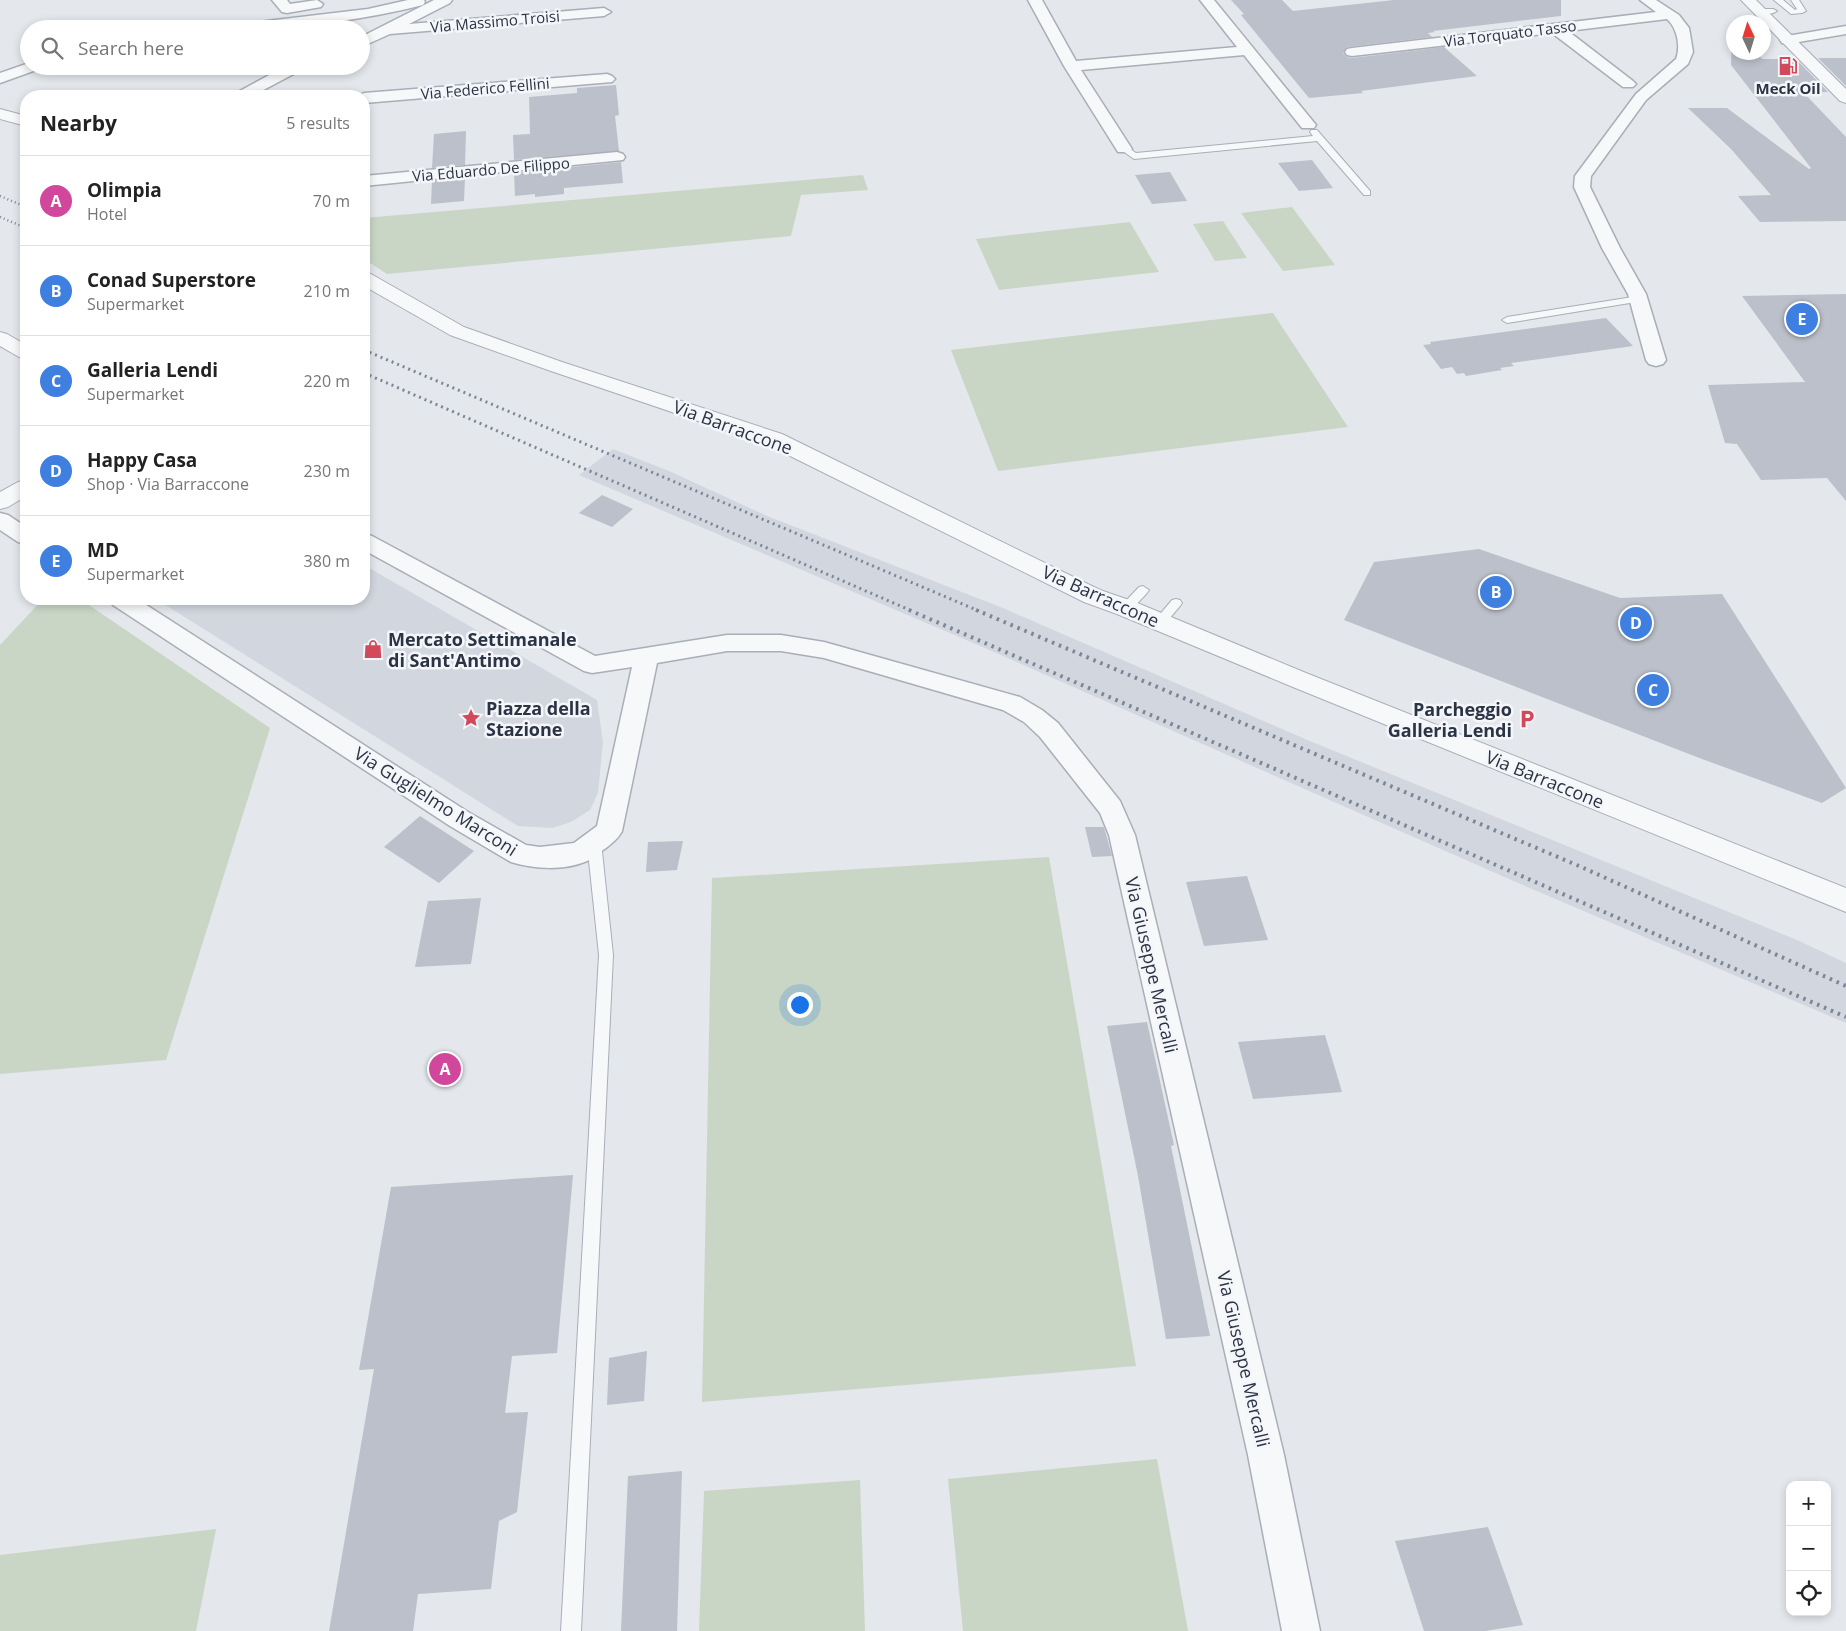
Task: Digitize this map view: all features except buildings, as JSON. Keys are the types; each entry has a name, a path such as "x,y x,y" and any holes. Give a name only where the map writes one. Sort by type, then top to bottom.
{"street":[{"path":"279,0 287,9 334,2"},
{"path":"370,38 445,0"},
{"path":"1035,0 1071,66 1124,149"},
{"path":"1207,0 1308,125"},
{"path":"1647,0 1669,15 1682,28 1686,52 1683,61 1641,97 1582,180 1582,187 1639,299 1656,360"},
{"path":"1748,0 1766,11 1787,40 1846,98"},
{"path":"309,20 368,13 420,1"},
{"path":"370,29 420,1"},
{"name":"Via Massimo Troisi","path":"386,30 604,12"},
{"name":"Via Torquato Tasso","path":"1352,52 1669,15"},
{"path":"1555,28 1628,84"},
{"path":"1787,40 1838,29"},
{"path":"1071,66 1246,50"},
{"path":"0,78 20,71"},
{"path":"252,90 281,75"},
{"name":"Via Federico Fellini","path":"370,98 607,79"},
{"path":"0,114 20,119"},
{"name":"Via Eduardo De Filippo","path":"370,180 618,157"},
{"name":"Via Barraccone","path":"370,281 457,331 555,366 774,439 1092,596 1126,608 1846,900"},
{"path":"0,338 20,350"},
{"path":"0,502 20,490"},
{"path":"0,520 20,533"},
{"name":"Via Giuseppe Mercalli","path":"370,543 592,665 727,644 781,643 824,650 1011,703 1033,716 1049,730 1111,808 1122,835 1253,1398 1301,1631"},
{"name":"Via Guglielmo Marconi","path":"130,605 459,819 520,854 540,858 580,853 609,831 646,656"}],"lane":[{"path":"1778,0 1794,12 1802,11 1795,0"},
{"path":"1308,125 1368,193"},
{"path":"1124,149 1134,156 1319,138"},
{"path":"1507,320 1639,299"},
{"path":"1126,608 1143,590"},
{"path":"1160,622 1176,603"},
{"path":"571,1631 606,955 594,842"}],"shaded area":[{"path":"613,449 669,471 767,516 1003,608 1305,739 1797,940 1846,963 1846,1023 1525,886 978,645 579,475"},
{"name":"Mercato Settimanale di Sant'Antimo","path":"370,568 597,700 603,742 598,793 590,810 571,822 552,828 518,826 166,605 370,605"}],"green space":[{"path":"863,175 868,190 801,195 791,236 387,274 370,263 370,217"},
{"path":"1292,207 1335,265 1283,271 1241,213"},
{"path":"1223,221 1247,258 1215,261 1193,224"},
{"path":"1130,222 1159,272 999,290 976,239"},
{"path":"1273,313 1348,427 998,471 951,350"},
{"path":"37,605 89,605 270,728 166,1060 0,1074 0,645"},
{"path":"1049,857 1136,1366 702,1402 712,878"},
{"path":"1157,1459 1188,1631 963,1631 948,1479"},
{"path":"860,1480 865,1631 699,1631 704,1491"},
{"path":"216,1529 196,1631 0,1631 0,1555"}],"railway":[{"path":"0,196 20,204"},
{"path":"0,217 20,225"},
{"path":"370,353 979,611"},
{"path":"370,376 912,611"},
{"path":"909,610 1846,1017"},
{"path":"976,610 1579,866 1846,986"}],"place":[{"name":"Meck Oil","path":"1788,66"},
{"name":"MD","path":"1802,319"},
{"name":"Conad Superstore","path":"1496,592"},
{"name":"Happy Casa","path":"1636,623"},
{"name":"Mercato Settimanale di Sant'Antimo","path":"373,649"},
{"name":"Galleria Lendi","path":"1653,690"},
{"name":"Piazza della Stazione","path":"471,718"},
{"name":"Parcheggio Galleria Lendi","path":"1527,719"},
{"name":"Olimpia","path":"445,1069"}]}
